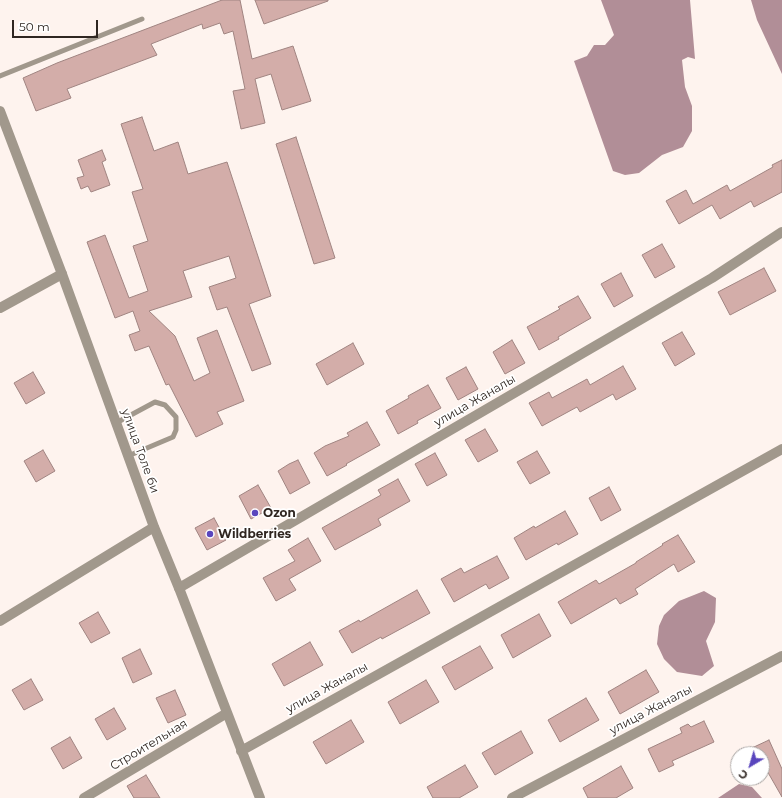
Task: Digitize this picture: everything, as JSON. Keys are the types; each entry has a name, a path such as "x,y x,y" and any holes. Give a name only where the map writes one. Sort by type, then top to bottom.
{"street":[{"name":"улица Толе би","path":"1,116 62,274 154,527 260,798"},
{"name":"улица Жаналы","path":"179,588 712,278 782,232"},
{"path":"0,308 62,274"},
{"name":"улица Жаналы","path":"241,751 782,448"},
{"path":"0,621 154,527"},
{"name":"улица Жаналы","path":"512,798 782,656"},
{"name":"Строительная","path":"84,798 227,713"}],"lane":[{"path":"0,76 142,19"},
{"path":"116,423 155,402 165,405 176,417 176,430 173,437 128,456"}],"shaded area":[{"path":"601,0 690,0 695,59 688,57 682,60 685,87 692,106 692,131 683,147 662,155 639,173 625,175 613,171 574,61 587,56 594,45 605,45 614,35"},
{"path":"751,0 782,0 782,74 757,20"},
{"path":"704,591 716,598 715,622 706,641 714,666 702,676 677,672 664,659 657,644 659,626 664,615 679,601"},
{"path":"736,786 748,786 752,787 762,798 718,798"}],"building":[{"path":"222,0 240,0 252,59 293,46 311,101 282,110 271,74 255,79 265,123 241,129 233,91 245,89 233,31 224,34 220,23 203,29 202,24 151,44 157,55 67,89 71,98 36,111 23,78 57,63"},
{"path":"255,0 328,0 328,1 264,24"},
{"path":"142,117 154,151 178,142 188,174 227,162 271,296 249,304 271,364 252,371 227,307 217,310 209,287 236,278 229,256 183,271 192,297 149,311 175,336 194,381 210,373 197,338 217,330 244,401 217,412 223,424 196,437 169,384 166,385 149,346 135,351 129,335 140,331 133,311 115,318 87,242 105,235 129,298 148,291 133,246 148,241 132,192 143,189 121,124"},
{"path":"296,137 335,258 314,264 276,144"},
{"path":"102,150 106,160 102,162 110,185 91,192 88,186 81,189 77,178 84,176 78,160"},
{"path":"782,160 782,192 754,207 751,201 720,219 712,205 679,224 666,201 686,190 693,204 727,185 730,191 773,167 772,165"},
{"path":"662,244 675,267 655,278 642,255"},
{"path":"764,268 776,291 730,315 718,292"},
{"path":"621,273 633,296 614,307 601,284"},
{"path":"578,296 591,318 539,350 527,327 560,309 558,307"},
{"path":"682,332 695,354 675,366 662,343"},
{"path":"512,340 525,363 505,374 493,352"},
{"path":"353,343 364,364 327,385 316,364"},
{"path":"623,366 636,389 616,400 613,394 580,412 577,407 542,426 529,403 549,392 552,398 587,379 590,385"},
{"path":"466,367 478,389 458,400 446,378"},
{"path":"33,372 45,393 26,404 14,383"},
{"path":"428,385 441,408 417,421 418,423 398,434 386,411"},
{"path":"367,422 380,445 327,476 314,453 325,446 349,436 347,433"},
{"path":"485,429 498,451 478,462 465,440"},
{"path":"43,450 55,471 36,482 24,461"},
{"path":"537,451 550,473 530,484 517,462"},
{"path":"435,453 447,475 427,486 415,464"},
{"path":"298,460 310,483 290,494 278,471"},
{"path":"398,479 410,501 378,519 381,525 335,550 322,528 381,495 378,490"},
{"path":"258,485 271,508 251,519 239,496"},
{"path":"609,487 621,510 601,521 589,498"},
{"path":"565,511 578,534 558,545 557,543 526,560 514,538 534,526 535,528"},
{"name":"Wildberries","path":"214,518 226,540 207,550 195,528"},
{"path":"678,535 695,562 678,572 674,564 635,589 638,594 620,604 616,598 571,624 558,602 596,580 599,584 636,563 663,545 662,544"},
{"path":"308,538 321,561 289,579 296,590 276,601 263,578 295,561 288,550"},
{"path":"497,556 509,578 489,589 486,584 454,602 441,579 461,568 464,573"},
{"path":"417,590 430,613 382,639 381,637 352,653 339,631 359,620 360,622"},
{"path":"98,612 110,633 91,643 79,623"},
{"path":"539,614 551,636 513,658 501,635"},
{"path":"310,642 323,665 284,686 272,664"},
{"path":"480,646 493,668 455,690 442,667"},
{"path":"140,649 152,674 133,683 122,658"},
{"path":"646,670 659,692 620,714 608,692"},
{"path":"31,679 43,700 24,710 12,690"},
{"path":"426,680 439,702 400,724 388,702"},
{"path":"175,690 186,715 168,723 156,698"},
{"path":"586,698 599,720 560,742 548,720"},
{"path":"114,708 126,729 107,740 95,719"},
{"path":"351,720 364,742 326,764 313,742"},
{"path":"704,721 714,742 672,761 674,765 659,772 648,749 682,733 680,728 688,724 691,727"},
{"path":"521,731 533,753 495,775 482,753"},
{"path":"70,737 82,758 63,769 51,748"},
{"path":"769,740 782,769 782,797 770,776 770,746 756,746"},
{"path":"465,765 478,787 459,798 433,798 427,787"},
{"path":"621,766 633,788 616,798 588,798 583,788"},
{"path":"146,775 160,798 134,798 127,786"}],"place":[{"name":"Ozon","path":"255,513"},
{"name":"Wildberries","path":"210,534"}]}
